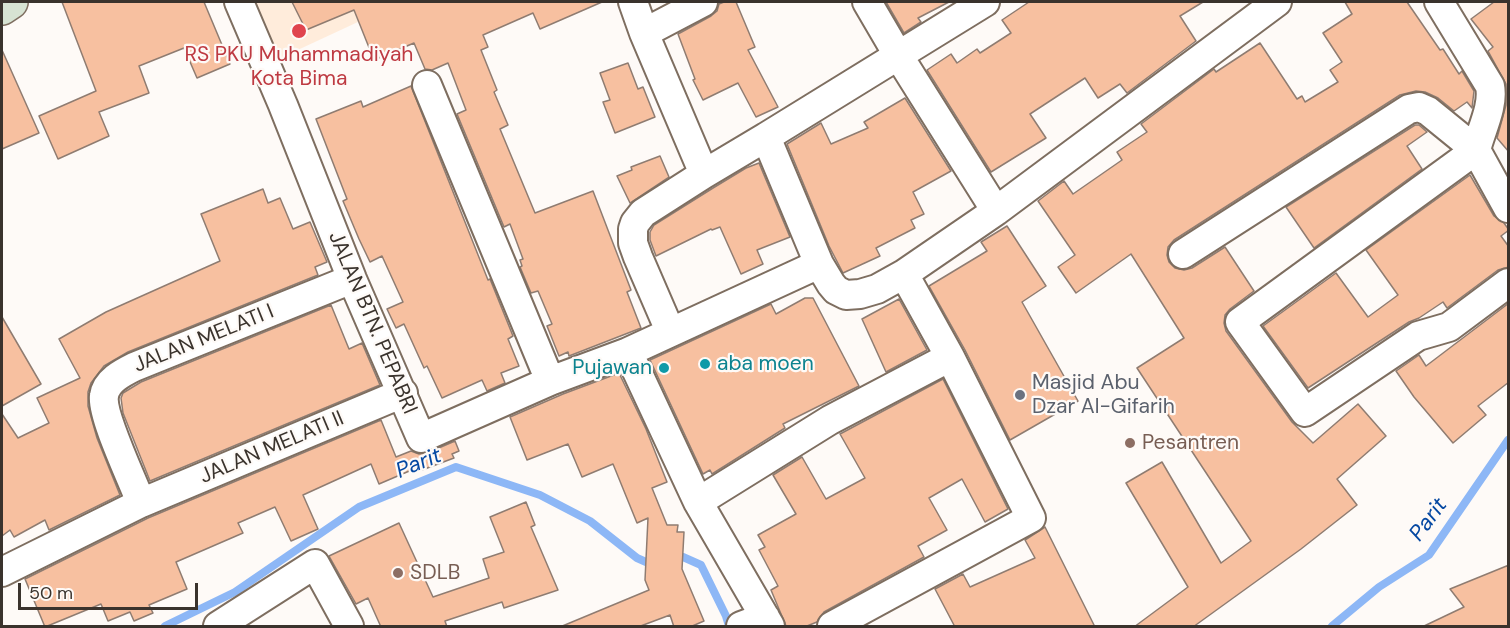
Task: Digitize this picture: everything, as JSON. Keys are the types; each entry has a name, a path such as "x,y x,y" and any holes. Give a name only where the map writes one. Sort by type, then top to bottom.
{"main road":[{"path":"2,8 11,2"}],"street":[{"name":"JALAN BTN. PEPABRI","path":"239,2 284,105 352,279 403,393 420,438 550,381 628,352 819,264"},
{"path":"633,2 704,174"},
{"path":"644,33 703,2"},
{"path":"867,2 996,211"},
{"path":"670,331 633,243 635,223 643,213 985,2"},
{"path":"766,137 819,264 836,290 846,295 860,294 877,289 904,274 996,211 1277,2"},
{"path":"1439,2 1499,103 1476,150 1240,322 1305,412 1418,336 1449,327 1509,283"},
{"path":"427,85 550,381"},
{"path":"1183,254 1409,109 1419,107 1428,111 1476,150 1509,208"},
{"path":"832,627 1031,518 950,357 904,274"},
{"name":"JALAN MELATI I","path":"141,503 106,415 104,395 110,384 134,367 352,279"},
{"path":"628,352 758,623"},
{"path":"698,502 830,420 950,357"},
{"name":"JALAN MELATI II","path":"2,572 141,503 403,393"},
{"path":"218,627 315,564 349,627"}],"shaded area":[{"name":"RS PKU Muhammadiyah Kota Bima","path":"248,2 401,2 274,61"}],"building":[{"path":"62,2 204,2 230,64 197,78 184,48 139,66 149,93 99,112 109,136 58,159 39,116 96,91"},
{"path":"292,2 602,2 540,29 533,13 483,35 488,47 481,50 497,90 494,92 508,125 500,129 535,213 593,191 631,290 627,292 641,328 569,356 568,352 559,356 547,326 552,324 538,291 531,293 520,267 522,266 520,260 523,259 510,224 504,227 457,114 466,110 448,63 432,70 425,69 414,43 374,60 354,10 306,30"},
{"path":"736,2 755,47 748,50 778,107 756,117 738,83 703,100 693,80 695,79 678,34 711,16 717,11 719,4"},
{"path":"886,2 949,2 918,18 921,22 904,33"},
{"path":"1029,2 1203,2 1180,16 1196,41 1127,93 1120,84 1098,98 1085,78 1030,114 1046,138 991,172 927,70 951,54 957,63 977,49 980,53 1011,33 1002,20"},
{"path":"1345,2 1407,2 1459,74 1462,71 1474,91 1472,108 1467,102 1454,111 1438,98 1425,92 1416,91 1400,95 1174,240 1168,247 1167,255 1169,262 1175,268 1184,270 1192,268 1225,247 1254,291 1225,315 1226,331 1292,422 1313,443 1358,404 1386,436 1337,479 1357,505 1301,549 1193,627 1134,627 1188,587 1126,483 1162,462 1221,563 1251,541 1137,368 1184,338 1131,254 1076,293 1058,267 1075,255 1038,201 1064,181 1073,194 1122,160 1117,152 1147,132 1141,124 1214,69 1216,72 1260,43 1297,99 1302,96 1305,102 1338,82 1330,70 1342,62 1323,33 1352,14"},
{"path":"1494,2 1509,2 1509,152 1497,138 1506,105 1506,84 1488,51 1493,47 1471,19"},
{"path":"2,50 39,133 2,149"},
{"path":"628,63 638,89 643,87 655,117 615,133 603,102 610,100 600,73"},
{"path":"411,86 488,280 490,279 513,336 508,339 519,366 501,373 505,383 487,391 482,380 442,398 427,366 424,368 404,324 396,328 387,309 403,302 382,256 370,262 359,239 343,201 347,199 316,119 361,101 363,107"},
{"path":"905,98 951,171 913,192 924,214 911,220 915,228 876,248 880,256 843,273 829,246 787,144 821,123 831,144 868,128 864,122"},
{"path":"1415,125 1419,125 1427,132 1407,146 1422,169 1314,248 1286,207"},
{"path":"660,156 669,177 630,203 617,176 632,170 631,167"},
{"path":"759,163 790,237 757,250 763,264 741,274 720,227 711,229 656,256 650,240 650,232 654,225 746,168"},
{"path":"1470,175 1494,216 1509,230 1501,236 1509,247 1509,267 1498,270 1447,308 1443,302 1409,322 1308,388 1263,326 1336,273 1368,317 1398,295 1366,250"},
{"path":"263,189 268,203 280,198 293,229 310,222 327,262 315,267 318,275 128,352 104,366 91,383 88,392 88,406 97,438 120,495 49,530 45,520 14,537 10,530 2,536 2,414 18,438 49,423 37,398 80,378 59,339 106,312 220,261 201,214"},
{"path":"1007,226 1046,286 1022,302 1078,401 1010,440 965,350 929,286 987,251 981,242"},
{"path":"805,298 813,298 859,386 783,424 785,428 712,474 710,470 703,474 650,360 771,304 776,314"},
{"path":"899,299 927,350 886,372 862,319"},
{"path":"1509,303 1509,382 1478,406 1486,415 1453,443 1414,397 1396,371 1419,355 1426,366"},
{"path":"331,305 349,349 362,343 380,385 150,481 123,413 121,398 123,393 141,382"},
{"path":"2,317 41,384 2,406"},
{"path":"619,373 646,429 667,482 652,488 667,525 678,525 677,532 684,532 682,569 704,621 690,627 674,627 670,615 638,627 560,627 649,590 645,580 648,518 637,523 613,464 582,477 568,444 527,460 510,417"},
{"path":"943,379 1008,509 985,522 962,479 929,498 947,530 918,546 924,557 824,612 817,622 807,626 786,626 771,590 778,586 759,550 765,547 758,535 796,514 773,475 802,457 826,499 865,478 840,434"},
{"path":"381,420 396,457 411,451 419,454 427,453 455,441 459,451 452,454 454,458 422,470 421,466 379,484 371,464 303,495 318,529 291,541 275,507 238,523 243,533 176,562 187,589 149,605 153,613 134,621 130,612 108,621 101,604 45,627 25,579 148,518"},
{"path":"526,502 535,525 531,527 558,590 504,608 502,602 445,621 447,627 381,627 368,598 356,604 329,556 399,523 433,597 489,578 483,559 504,552 490,517"},
{"path":"1045,527 1095,627 955,627 935,589 963,574 970,587 1035,558 1025,540"},
{"path":"1509,565 1509,627 1422,627 1464,607 1450,589"}],"waterway":[{"name":"Parit","path":"1332,626 1379,587 1429,555 1508,440"},
{"name":"Parit","path":"165,626 235,592 359,507 456,467 540,495 590,521 637,558 646,562 655,559"},
{"name":"Parit","path":"673,556 683,557 701,565 729,626"}],"place":[{"name":"RS PKU Muhammadiyah Kota Bima","path":"299,31"},
{"name":"aba moen","path":"705,364"},
{"name":"Pujawan","path":"664,368"},
{"name":"Masjid Abu Dzar Al-Gifarih","path":"1020,395"},
{"name":"Pesantren","path":"1130,443"},
{"name":"SDLB","path":"398,573"}]}
